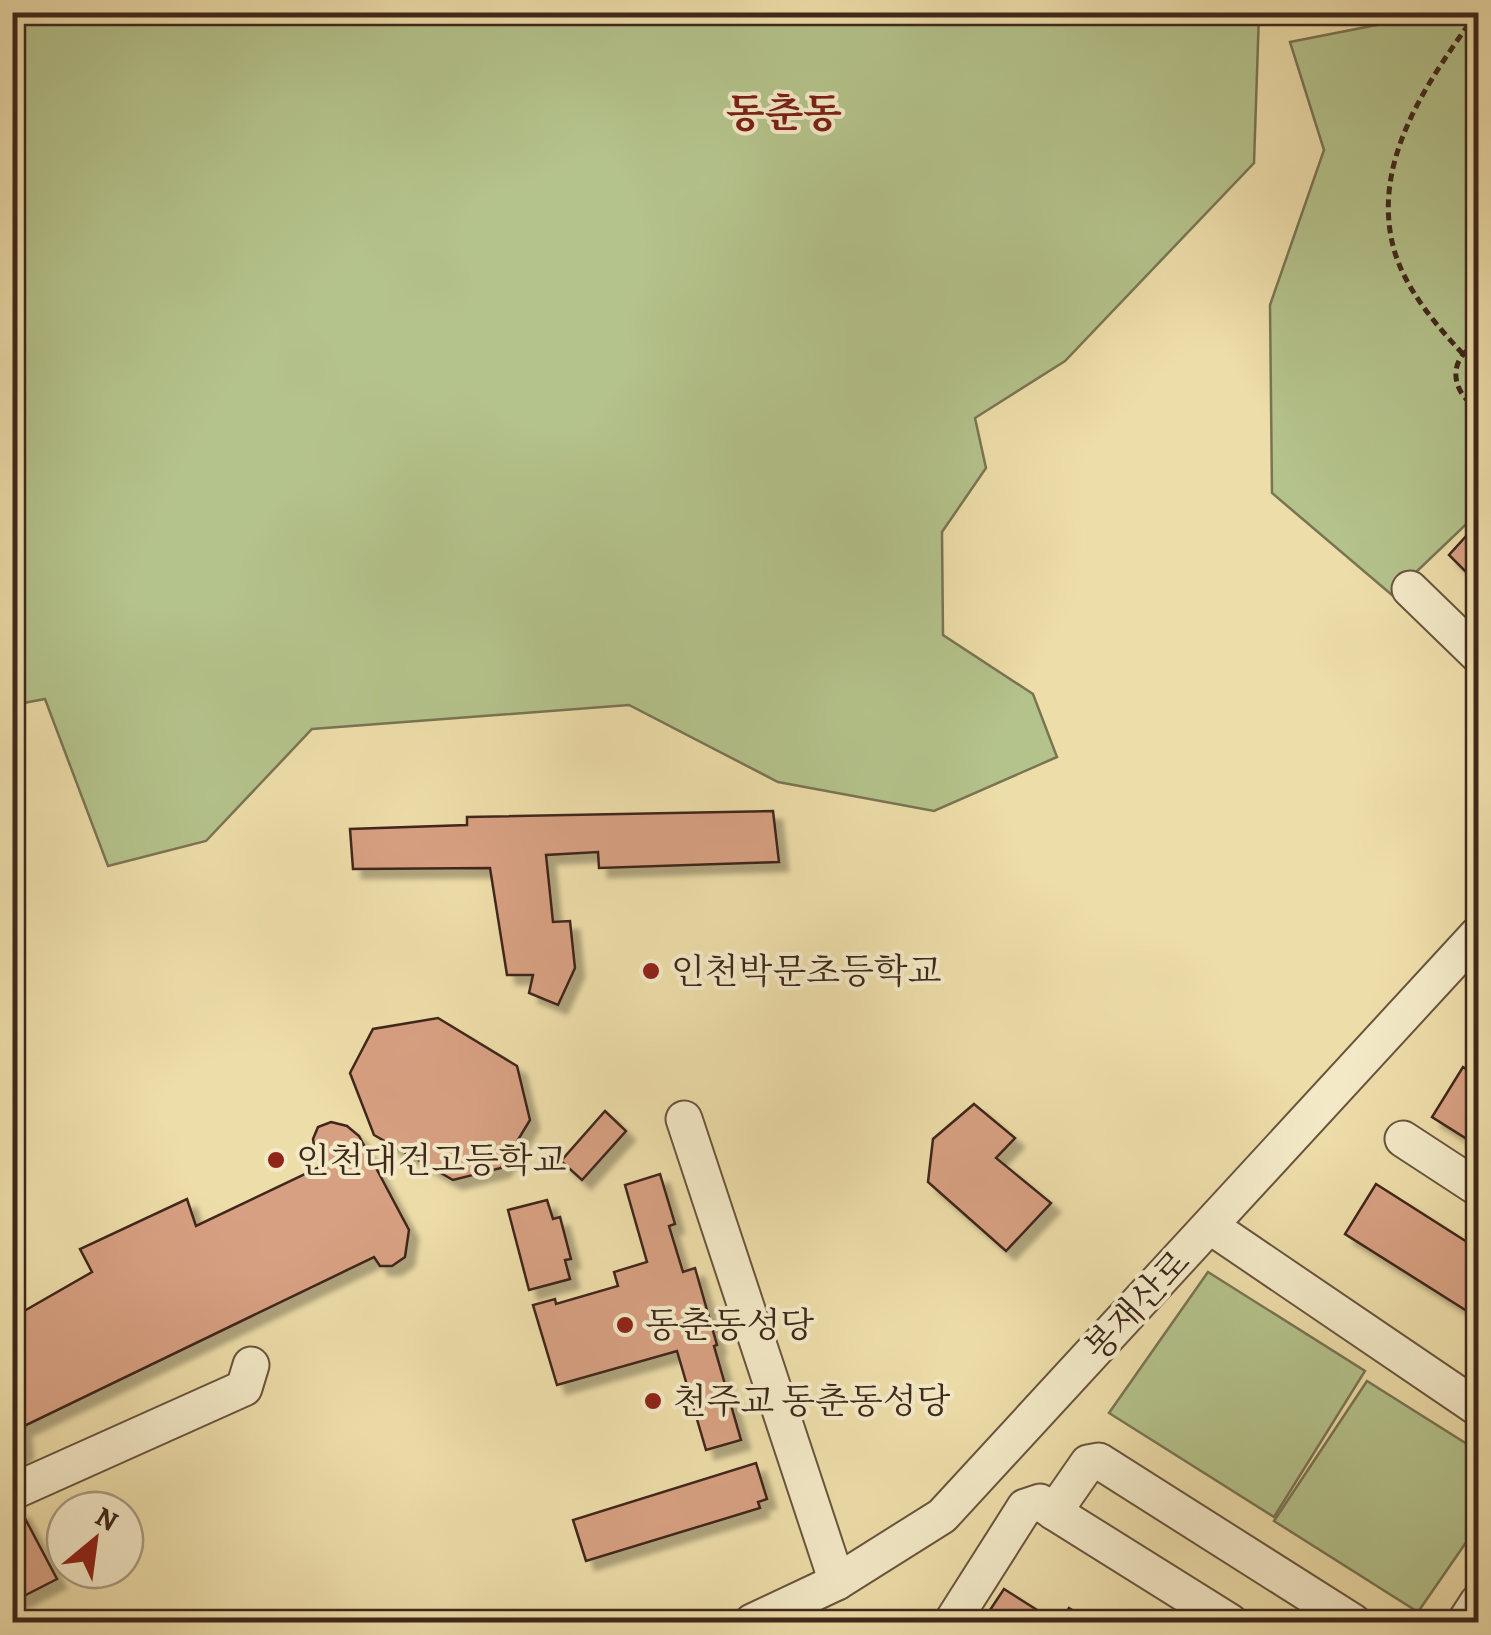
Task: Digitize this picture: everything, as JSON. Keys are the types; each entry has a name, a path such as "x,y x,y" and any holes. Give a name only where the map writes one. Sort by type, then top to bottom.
{"street":[{"path":"1410,589 1478,655"},
{"name":"봉재산로","path":"752,1622 837,1582 942,1516 1478,934"},
{"path":"684,1118 837,1582"},
{"path":"1403,1139 1478,1188"},
{"path":"1210,1226 1478,1408"},
{"path":"12,1492 244,1388 251,1365"},
{"path":"1054,1512 1088,1463 1098,1460 1353,1622"},
{"path":"952,1622 1025,1508 1040,1502 1230,1622"},
{"path":"1465,1622 1478,1602"}],"path":[{"path":"1463,354 1411,288 1396,256 1389,228 1390,194 1400,142 1418,102 1470,21 1468,12"},
{"path":"1478,344 1463,354 1457,364 1456,385 1468,402 1478,408"}],"green space":[{"path":"13,12 1259,13 1254,163 1065,361 975,418 986,468 942,532 943,635 1033,694 1057,757 934,811 778,782 629,705 312,729 206,841 108,866 45,699 13,705"},
{"path":"1424,13 1478,13 1478,513 1392,595 1272,493 1270,305 1324,150 1290,42"},
{"path":"1208,1272 1365,1371 1274,1517 1109,1413"},
{"path":"1367,1381 1478,1451 1478,1525 1418,1612 1274,1521"}],"building":[{"path":"1478,523 1478,584 1449,555"},
{"path":"773,811 779,862 599,868 598,852 546,855 553,922 570,921 575,968 558,1005 529,993 533,975 507,975 490,868 353,869 350,829 467,825 467,817"},
{"path":"438,1018 517,1066 530,1120 501,1168 453,1180 374,1135 350,1073 373,1029"},
{"path":"1463,1067 1478,1077 1478,1146 1432,1117"},
{"path":"974,1104 1015,1138 996,1158 1051,1203 1006,1251 928,1182 933,1139"},
{"path":"605,1111 626,1131 582,1180 561,1161"},
{"path":"331,1122 347,1126 359,1136 409,1230 405,1257 392,1266 380,1266 374,1257 22,1427 24,1449 12,1462 12,1318 92,1272 80,1249 187,1199 196,1226 322,1166 313,1139 318,1127"},
{"name":"동춘동성당","path":"660,1174 675,1224 669,1226 683,1272 695,1268 741,1440 706,1450 677,1351 557,1385 533,1305 555,1299 556,1304 618,1286 614,1272 647,1262 625,1185"},
{"path":"1376,1184 1478,1249 1478,1318 1345,1234"},
{"path":"547,1200 553,1219 560,1217 571,1259 565,1260 570,1279 529,1290 508,1210"},
{"path":"756,1463 767,1499 758,1502 760,1508 586,1561 573,1520"},
{"path":"20,1509 45,1556 45,1585 12,1602 12,1513"},
{"path":"1004,1589 1056,1622 982,1622"},
{"path":"1069,1608 1091,1622 1060,1622"}],"place":[{"name":"인천박문초등학교","path":"651,971"},
{"name":"인천대건고등학교","path":"276,1160"},
{"name":"동춘동성당","path":"625,1325"},
{"name":"천주교 동춘동성당","path":"653,1401"}],"district":[{"name":"동춘동","path":"784,113"}]}
